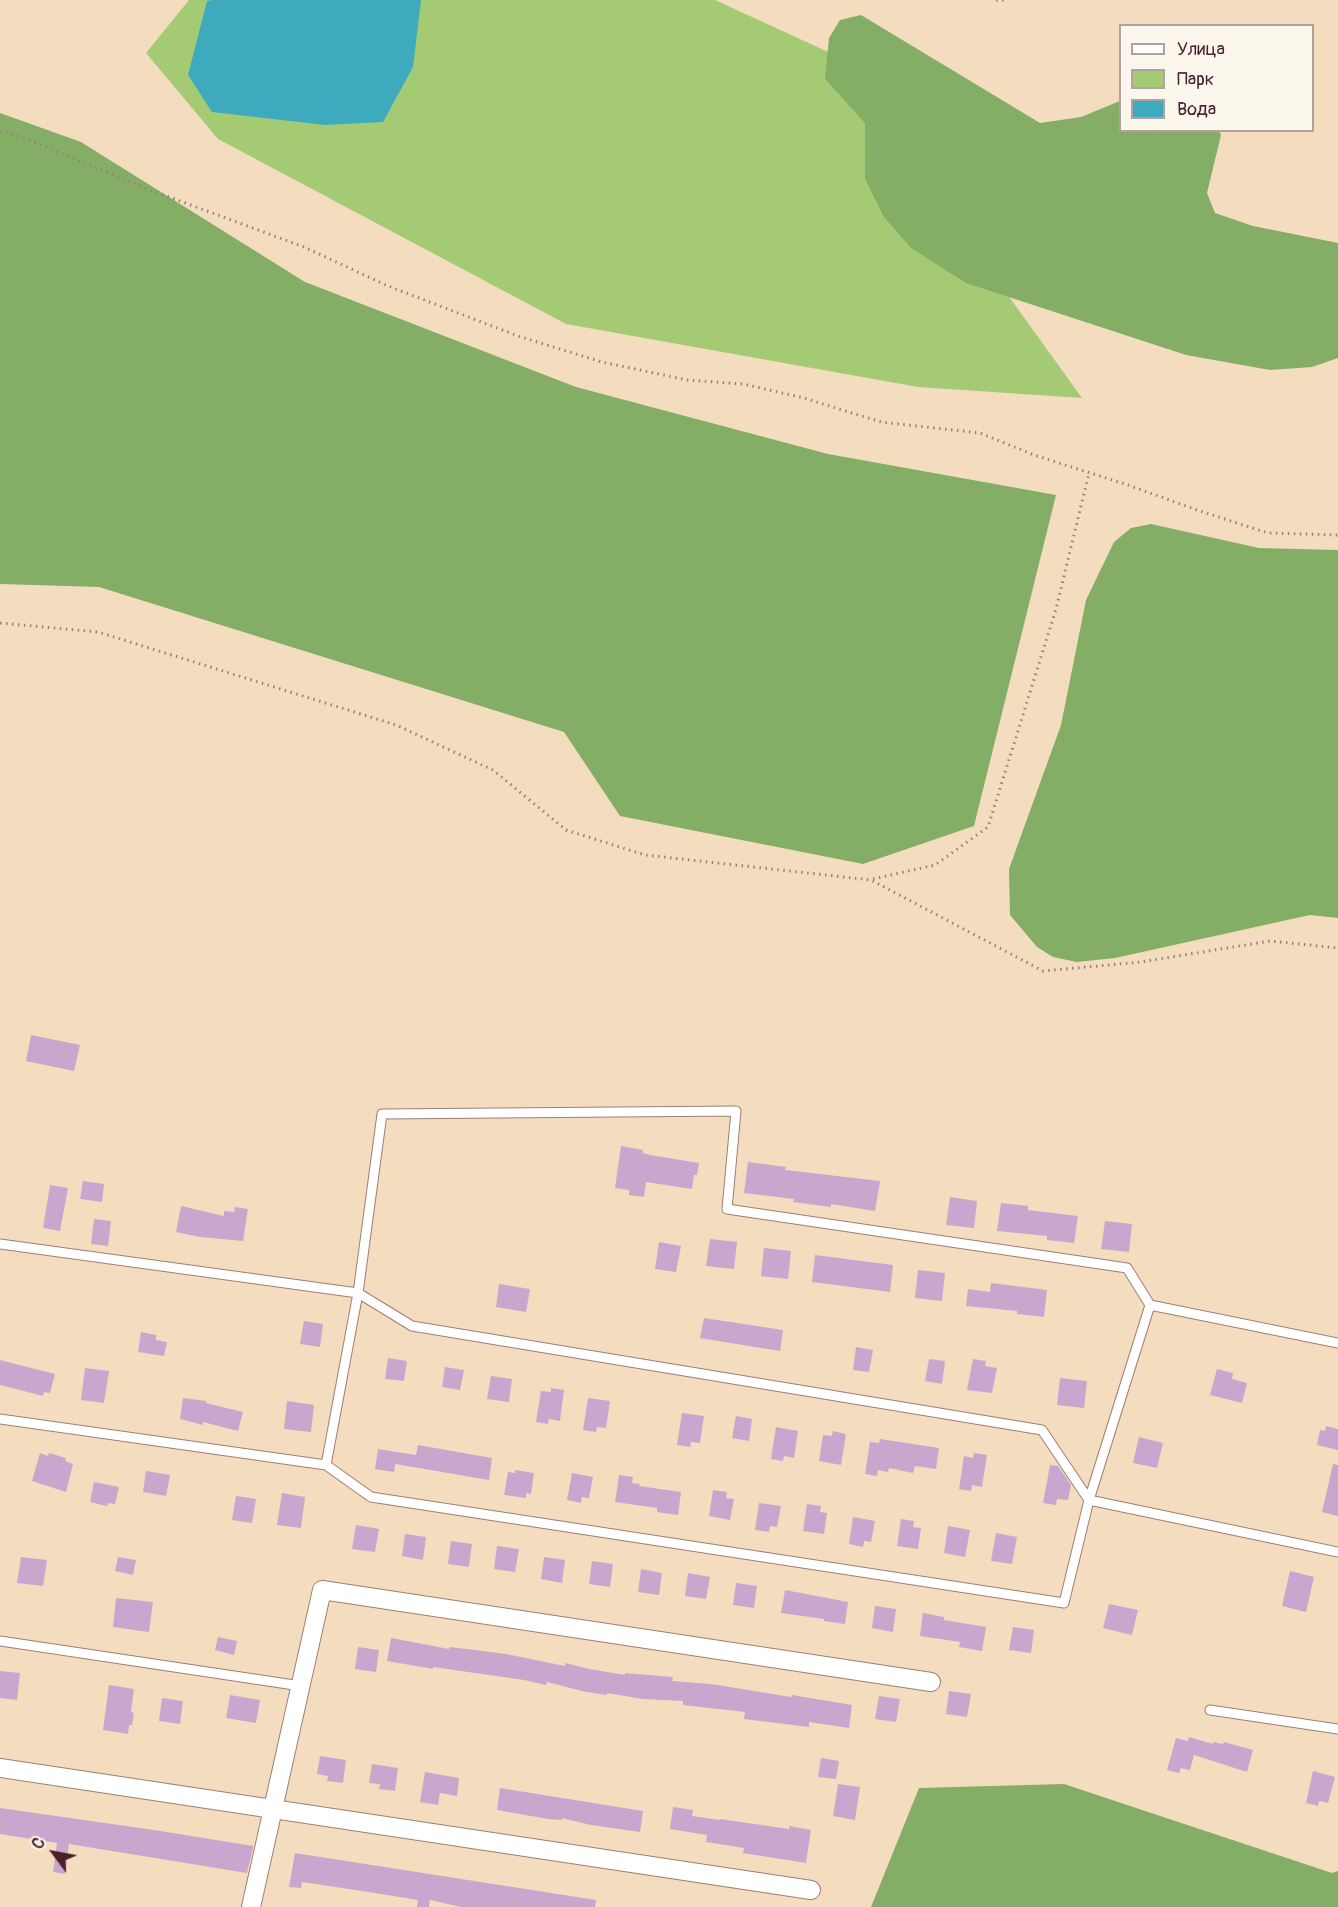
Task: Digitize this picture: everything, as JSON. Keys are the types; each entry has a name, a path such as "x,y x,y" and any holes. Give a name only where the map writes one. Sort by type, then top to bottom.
{"street":[{"path":"251,1907 322,1590 931,1682"},
{"path":"0,1768 811,1890"}],"lane":[{"path":"327,1465 358,1293 382,1114 736,1111 727,1209 1126,1268 1150,1305 1338,1343"},
{"path":"0,1244 358,1293 412,1326 1042,1430 1089,1500 1338,1552"},
{"path":"0,1419 327,1465 371,1497 1064,1603 1089,1500 1150,1305"},
{"path":"0,1641 301,1686"},
{"path":"1210,1710 1338,1729"}],"path":[{"path":"996,0 1008,0"},
{"path":"0,132 15,134 145,188 304,247 399,290 518,336 602,362 687,380 743,384 804,398 882,422 980,433 1034,456 1268,533 1338,535"},
{"path":"0,622 98,632 396,725 493,770 566,830 645,855 871,880 935,865 988,826 1056,609 1089,473"},
{"path":"871,880 1043,971 1141,962 1270,941 1338,948"}],"green space":[{"path":"189,0 715,0 850,62 1002,287 1082,398 918,387 566,324 218,139 146,53"},
{"path":"861,15 1040,123 1081,117 1119,101 1119,132 1220,132 1221,135 1207,193 1215,213 1253,226 1338,243 1338,358 1312,367 1270,370 1186,355 966,283 911,248 884,217 865,179 865,123 825,79 829,38 840,20"},
{"path":"0,113 81,142 305,282 576,387 828,454 1056,495 974,826 863,864 620,816 564,732 99,587 0,584"},
{"path":"1151,524 1259,548 1338,550 1338,918 1310,915 1115,958 1077,962 1053,957 1037,947 1010,915 1009,869 1061,725 1086,600 1114,542 1131,528"},
{"path":"1064,1784 1332,1873 1338,1871 1338,1907 871,1907 919,1788"}],"water":[{"path":"421,0 413,67 383,122 325,125 212,112 188,75 207,1"}],"building":[{"path":"31,1035 80,1045 74,1071 26,1061"},
{"path":"621,1146 643,1150 643,1153 650,1155 699,1163 692,1189 646,1182 644,1197 629,1195 629,1190 615,1188"},
{"path":"748,1162 786,1167 785,1170 880,1181 875,1211 831,1204 831,1207 793,1202 794,1199 744,1193"},
{"path":"83,1181 104,1184 102,1202 80,1199"},
{"path":"50,1185 68,1188 60,1231 43,1228"},
{"path":"950,1197 977,1201 974,1228 946,1225"},
{"path":"1001,1203 1028,1206 1028,1210 1078,1216 1074,1243 1047,1240 1047,1236 997,1231"},
{"path":"181,1206 224,1216 224,1211 234,1212 235,1207 248,1209 243,1241 176,1232"},
{"path":"94,1219 111,1221 108,1246 91,1244"},
{"path":"1105,1221 1132,1224 1129,1252 1101,1249"},
{"path":"710,1239 737,1242 734,1269 706,1266"},
{"path":"659,1242 681,1246 676,1272 655,1269"},
{"path":"764,1248 791,1251 788,1279 761,1276"},
{"path":"815,1255 893,1265 890,1292 812,1282"},
{"path":"918,1270 945,1273 942,1301 915,1298"},
{"path":"991,1283 1047,1290 1044,1317 1017,1314 1017,1311 966,1306 968,1289 990,1292"},
{"path":"499,1284 530,1289 526,1312 496,1307"},
{"path":"704,1318 783,1330 780,1351 700,1338"},
{"path":"304,1321 323,1324 320,1347 300,1344"},
{"path":"141,1332 156,1335 156,1340 167,1342 164,1356 138,1352"},
{"path":"856,1347 873,1350 869,1372 853,1370"},
{"path":"388,1358 407,1361 404,1381 385,1379"},
{"path":"929,1359 945,1361 942,1384 925,1381"},
{"path":"973,1359 986,1361 985,1366 997,1368 992,1393 967,1390"},
{"path":"0,1360 55,1374 50,1393 44,1392 43,1396 0,1385"},
{"path":"445,1367 464,1370 460,1390 442,1387"},
{"path":"85,1368 109,1371 104,1403 81,1400"},
{"path":"1217,1369 1233,1373 1232,1379 1247,1383 1242,1403 1210,1395"},
{"path":"491,1376 512,1379 509,1402 487,1399"},
{"path":"1060,1378 1087,1381 1084,1408 1057,1405"},
{"path":"551,1388 564,1390 560,1421 549,1419 548,1424 536,1422 541,1391 551,1392"},
{"path":"183,1398 206,1401 206,1403 243,1412 238,1431 180,1419"},
{"path":"588,1398 610,1401 606,1428 597,1427 596,1432 583,1430"},
{"path":"287,1401 314,1405 311,1432 284,1429"},
{"path":"682,1413 704,1416 700,1443 691,1442 690,1447 677,1445"},
{"path":"736,1416 752,1419 749,1441 732,1438"},
{"path":"1326,1426 1338,1429 1338,1450 1317,1445 1320,1430 1325,1431"},
{"path":"776,1427 798,1431 794,1458 784,1456 783,1461 771,1459"},
{"path":"833,1431 846,1434 841,1465 819,1461 823,1435 832,1436"},
{"path":"1139,1437 1163,1443 1157,1468 1133,1463"},
{"path":"880,1439 939,1448 936,1469 915,1466 913,1473 889,1468 888,1472 878,1470 877,1476 865,1474 870,1442 879,1443"},
{"path":"418,1445 492,1458 489,1480 395,1464 394,1472 375,1469 378,1449 416,1455"},
{"path":"40,1453 66,1458 65,1461 73,1464 66,1492 32,1481"},
{"path":"974,1453 987,1455 982,1487 972,1485 971,1491 959,1489 964,1456 973,1458"},
{"path":"1333,1464 1338,1465 1338,1516 1322,1512"},
{"path":"1050,1465 1058,1466 1071,1485 1068,1500 1057,1499 1056,1505 1043,1503"},
{"path":"515,1470 534,1473 531,1494 526,1493 526,1498 504,1495 508,1472 515,1473"},
{"path":"146,1471 170,1475 166,1496 143,1492"},
{"path":"572,1473 593,1477 589,1498 582,1497 581,1503 567,1500"},
{"path":"619,1475 633,1477 632,1483 640,1484 639,1486 681,1492 678,1515 657,1512 657,1508 615,1502"},
{"path":"94,1482 119,1487 115,1504 108,1503 107,1506 90,1502"},
{"path":"713,1490 727,1492 726,1498 734,1499 730,1520 709,1516"},
{"path":"282,1493 305,1497 301,1528 277,1525"},
{"path":"236,1496 256,1499 252,1523 232,1520"},
{"path":"759,1503 781,1506 777,1527 770,1526 769,1532 755,1530"},
{"path":"807,1504 821,1506 820,1512 827,1513 824,1534 803,1531"},
{"path":"853,1517 875,1521 871,1542 864,1541 863,1547 849,1544"},
{"path":"901,1519 914,1521 913,1527 921,1528 918,1549 897,1546"},
{"path":"356,1525 379,1529 375,1552 352,1549"},
{"path":"948,1526 970,1530 965,1557 944,1553"},
{"path":"996,1533 1017,1537 1012,1564 991,1561"},
{"path":"405,1534 426,1537 423,1560 402,1556"},
{"path":"451,1541 472,1544 469,1567 448,1564"},
{"path":"497,1546 519,1549 515,1572 494,1569"},
{"path":"21,1557 47,1560 43,1586 17,1583"},
{"path":"118,1557 136,1560 133,1575 115,1571"},
{"path":"544,1557 565,1560 562,1583 541,1579"},
{"path":"592,1561 613,1564 610,1587 589,1584"},
{"path":"641,1569 662,1573 659,1595 638,1592"},
{"path":"1290,1571 1314,1577 1306,1612 1282,1606"},
{"path":"688,1573 710,1577 706,1599 685,1596"},
{"path":"736,1583 757,1586 754,1608 733,1605"},
{"path":"785,1590 848,1602 845,1624 781,1613"},
{"path":"116,1598 153,1602 149,1632 113,1627"},
{"path":"1109,1604 1138,1610 1132,1635 1103,1628"},
{"path":"875,1606 896,1609 893,1632 872,1628"},
{"path":"923,1613 944,1617 944,1620 986,1627 982,1651 959,1647 960,1642 920,1636"},
{"path":"1013,1627 1034,1630 1031,1653 1009,1650"},
{"path":"218,1637 237,1641 234,1655 215,1650"},
{"path":"391,1638 449,1649 450,1647 506,1654 565,1666 565,1663 625,1675 625,1673 673,1677 672,1681 711,1684 852,1705 849,1728 809,1722 809,1727 744,1719 745,1712 683,1705 683,1701 643,1699 607,1693 607,1695 547,1682 546,1685 387,1661"},
{"path":"358,1647 379,1650 376,1672 355,1669"},
{"path":"0,1671 20,1673 17,1700 0,1698"},
{"path":"109,1685 134,1689 131,1712 134,1713 128,1734 103,1730"},
{"path":"949,1691 971,1694 967,1717 946,1714"},
{"path":"230,1695 260,1700 256,1723 226,1718"},
{"path":"879,1696 900,1699 896,1722 875,1719"},
{"path":"162,1698 183,1701 180,1724 159,1721"},
{"path":"1189,1737 1213,1744 1213,1742 1223,1744 1224,1742 1253,1750 1247,1772 1194,1755 1190,1770 1181,1768 1179,1773 1167,1770 1176,1738 1188,1741"},
{"path":"320,1756 346,1760 343,1783 327,1781 328,1776 317,1774"},
{"path":"821,1758 839,1761 836,1779 818,1777"},
{"path":"372,1764 398,1768 395,1791 379,1789 380,1784 369,1783"},
{"path":"1313,1771 1335,1777 1328,1803 1319,1801 1318,1806 1306,1803"},
{"path":"425,1772 459,1778 457,1796 440,1793 438,1805 420,1802"},
{"path":"838,1784 860,1787 855,1820 833,1816"},
{"path":"500,1788 643,1811 640,1832 562,1818 562,1820 548,1819 497,1810"},
{"path":"673,1807 693,1810 692,1816 811,1830 806,1863 743,1853 744,1848 706,1842 707,1835 670,1829"},
{"path":"0,1808 253,1846 247,1873 69,1844 65,1874 53,1872 57,1843 0,1834"},
{"path":"295,1853 596,1900 595,1907 461,1907 430,1900 429,1907 417,1907 418,1900 375,1893 302,1882 301,1888 289,1887"}]}
